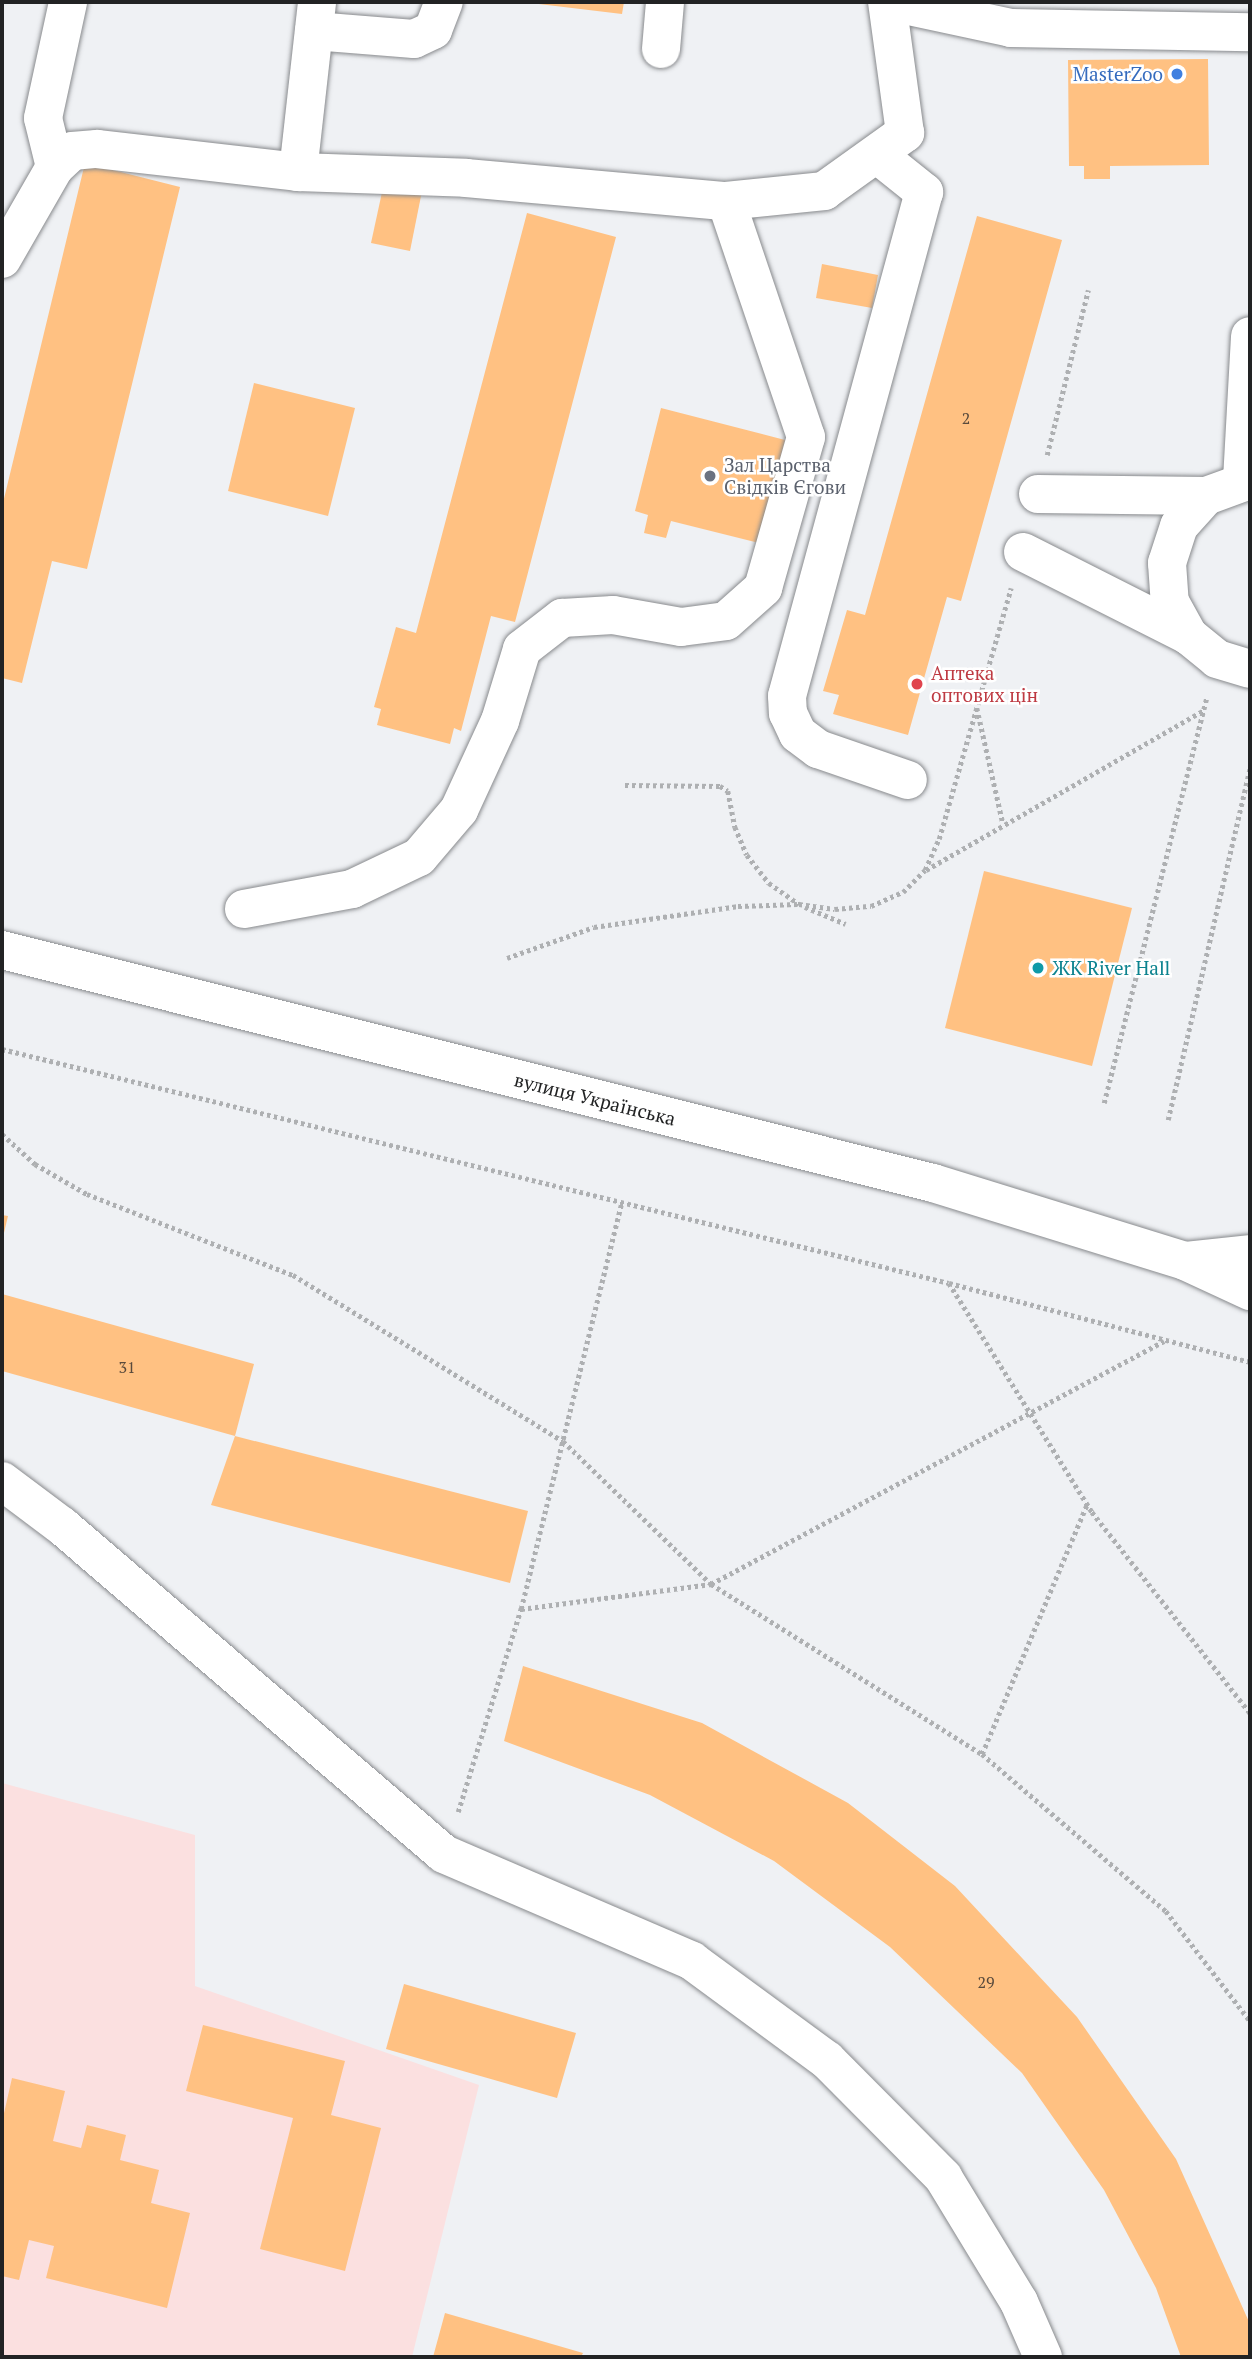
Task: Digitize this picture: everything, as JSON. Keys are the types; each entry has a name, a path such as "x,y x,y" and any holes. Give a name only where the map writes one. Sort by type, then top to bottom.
{"main road":[{"path":"55,167 43,118 68,2"},
{"path":"298,172 316,16 414,40 433,30 444,2"},
{"path":"661,49 665,2"},
{"path":"2,259 55,167 72,151 97,149 298,172 466,178 726,201 824,191 879,156 905,133 888,2 1011,28 1250,32"},
{"path":"879,156 924,192 787,696 788,713 798,734 818,749 908,780"},
{"path":"244,909 352,889 419,857 459,810 500,721 522,649 562,618 612,615 681,627 726,621 763,588 806,437 726,201"},
{"path":"1038,494 1206,496 1246,480 1250,336"},
{"path":"1206,496 1179,526 1167,563 1170,602 1219,655"},
{"path":"1023,552 1219,655"},
{"name":"вулиця Українська","path":"2,950 933,1183 1185,1261 1250,1291"},
{"name":"вулиця Українська","path":"1185,1261 1250,1254"},
{"path":"2,1481 62,1526 444,1854 692,1961 827,2060 943,2178 1019,2302 1043,2357"}],"path":[{"path":"1038,494 1088,290"},
{"path":"925,870 1023,552"},
{"path":"1104,1103 1219,655"},
{"path":"976,707 1003,823"},
{"path":"507,958 594,927 738,906 799,904 835,909 871,906 904,892 925,870 1204,710"},
{"path":"1168,1120 1250,768"},
{"path":"625,785 720,786 728,791 735,828 747,855 769,883 799,904 846,924"},
{"path":"2,1049 949,1283 1250,1362"},
{"path":"2,1134 35,1164 87,1194 293,1275 563,1441 711,1584 982,1754 1166,1911 1250,2021"},
{"path":"444,1854 520,1609 622,1202"},
{"path":"949,1283 1087,1504 1250,1713"},
{"path":"520,1609 711,1584 1165,1340"},
{"path":"982,1754 1087,1504"}],"shaded area":[{"path":"2,1783 195,1835 195,1986 479,2085 412,2357 2,2357"}],"building":[{"path":"522,2 624,2 622,14"},
{"path":"1208,59 1209,165 1110,166 1110,179 1084,179 1084,166 1069,166 1068,60"},
{"path":"85,163 180,187 87,569 52,561 22,683 2,678 2,507"},
{"path":"384,183 422,191 410,251 371,243"},
{"path":"527,213 616,237 515,622 491,616 461,731 454,728 450,744 377,725 381,709 374,707 396,627 416,633"},
{"path":"977,216 1062,240 961,601 947,597 908,735 833,714 839,695 823,691 847,610 865,615"},
{"path":"822,264 878,275 872,308 816,298"},
{"path":"254,383 355,408 328,516 228,491"},
{"name":"Зал Царства Свідків Єгови","path":"661,408 785,440 759,543 671,521 666,538 644,533 648,515 635,511"},
{"name":"ЖК River Hall","path":"984,871 1132,908 1092,1066 945,1028"},
{"path":"2,1215 8,1216 3,1237 2,1237"},
{"path":"2,1294 254,1364 235,1436 2,1371"},
{"path":"235,1436 528,1511 510,1583 211,1505"},
{"path":"523,1666 702,1723 848,1803 955,1886 1077,2017 1176,2159 1250,2324 1250,2357 1181,2357 1156,2288 1104,2190 1022,2073 890,1947 774,1861 650,1795 504,1741"},
{"path":"404,1984 576,2033 557,2098 386,2049"},
{"path":"203,2025 345,2061 331,2115 381,2128 345,2271 260,2249 293,2118 186,2091"},
{"path":"12,2078 65,2091 53,2141 81,2148 87,2125 126,2135 120,2160 159,2170 151,2203 190,2213 167,2308 46,2278 54,2246 29,2240 19,2280 2,2276 2,2122"},
{"path":"445,2313 583,2353 581,2357 433,2357"}],"place":[{"name":"MasterZoo","path":"1177,74"},
{"name":"Зал Царства Свідків Єгови","path":"710,476"},
{"name":"Аптека оптових цін","path":"917,684"},
{"name":"ЖК River Hall","path":"1038,968"}]}
